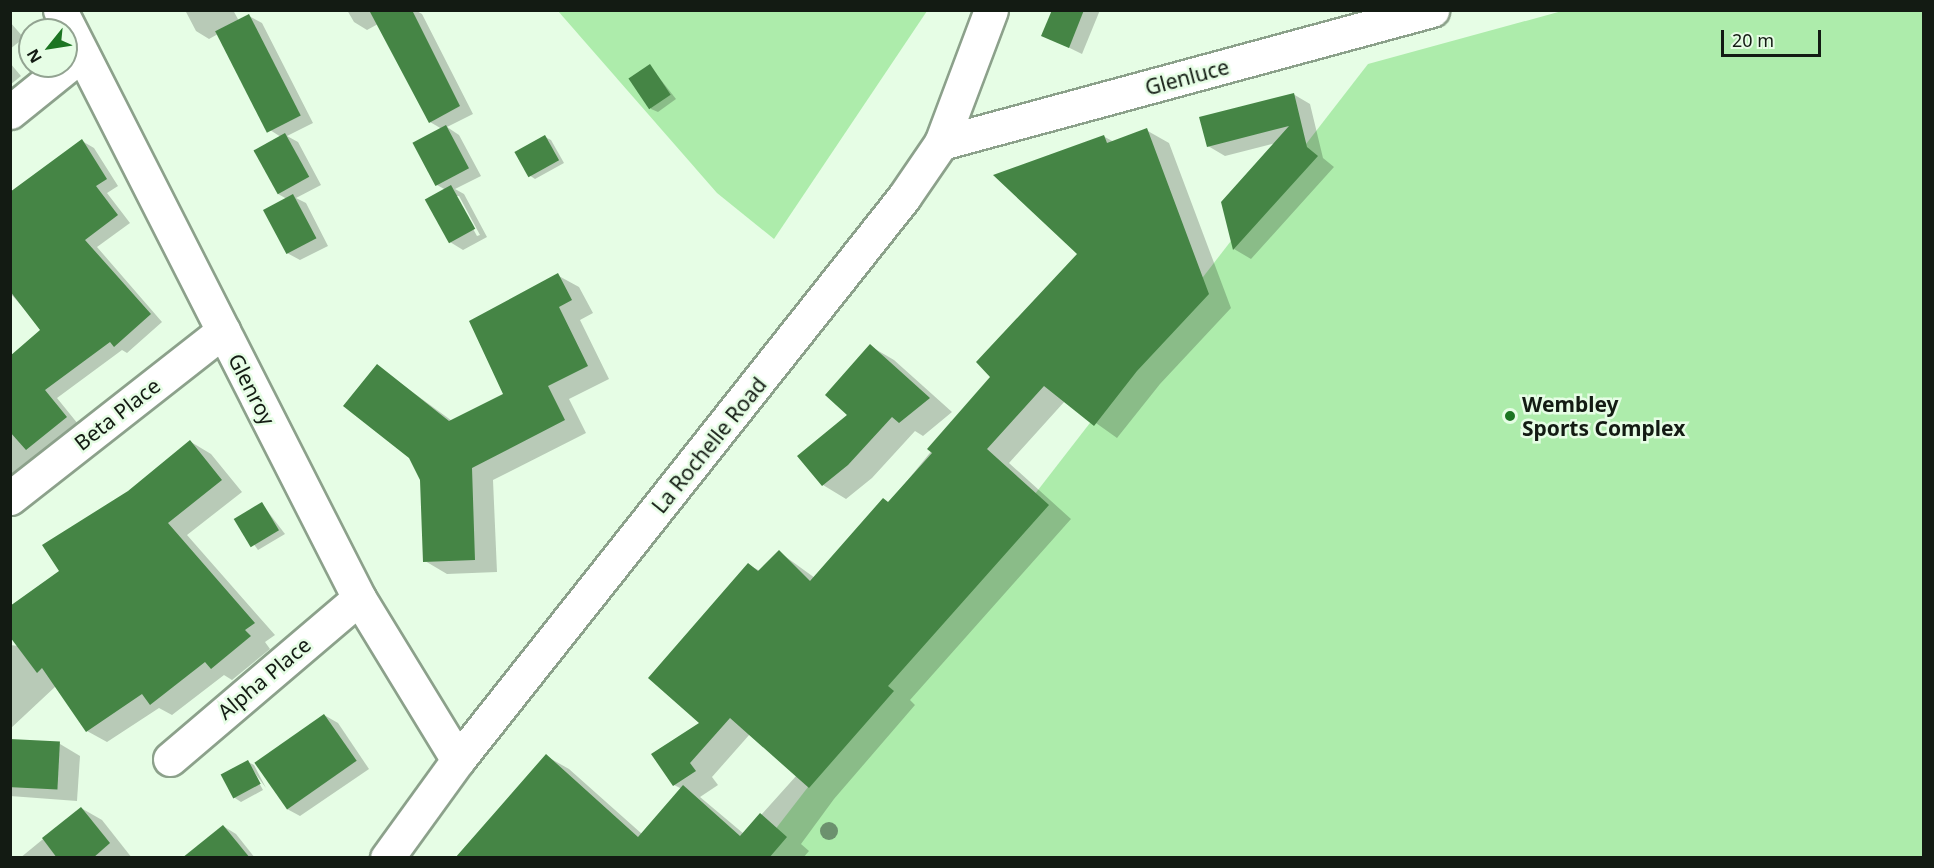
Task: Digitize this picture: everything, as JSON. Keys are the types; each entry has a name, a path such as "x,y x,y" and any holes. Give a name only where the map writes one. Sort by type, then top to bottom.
{"street":[{"name":"Glenroy","path":"60,10 359,598 458,760"},
{"name":"La Rochelle Road","path":"387,858 458,760 856,261 941,143 991,10"},
{"name":"Glenluce","path":"941,143 1432,10"},
{"path":"10,112 82,54"},
{"name":"Beta Place","path":"10,498 223,331"},
{"name":"Alpha Place","path":"170,759 359,598"}],"green space":[{"path":"558,11 927,11 774,239 717,193"},
{"name":"Wembley Sports Complex","path":"1562,11 1923,11 1923,857 753,858 1368,64"}],"building":[{"path":"369,10 412,10 460,106 429,123"},
{"path":"1052,10 1084,10 1069,48 1041,36"},
{"path":"249,14 301,116 267,133 215,31"},
{"path":"650,64 671,95 649,109 628,79"},
{"path":"1294,93 1307,147 1318,156 1233,250 1221,202 1289,126 1207,147 1199,117"},
{"path":"446,125 469,168 435,186 412,143"},
{"path":"1147,128 1209,294 1137,371 1094,426 1044,386 987,449 1049,505 888,686 894,691 809,788 730,718 690,763 696,771 673,786 651,754 699,723 648,678 748,563 758,571 779,550 810,581 883,498 888,502 932,453 927,449 990,377 976,362 1077,254 993,175 1104,135 1107,143"},
{"path":"285,133 309,177 278,194 254,150"},
{"path":"545,135 559,160 528,177 514,152"},
{"path":"82,139 107,179 96,186 118,215 85,240 151,314 114,347 110,342 45,390 67,417 26,450 10,432 10,356 40,330 10,291 10,192"},
{"path":"451,185 475,229 449,243 425,200"},
{"path":"293,194 316,238 286,254 263,210"},
{"path":"558,273 572,300 559,307 588,366 548,386 565,420 472,468 475,560 423,562 420,480 409,458 343,406 377,364 449,421 503,394 469,321"},
{"path":"870,344 930,398 899,423 892,417 848,465 822,486 797,456 847,415 825,395"},
{"path":"190,440 222,480 168,523 255,623 245,630 251,636 211,669 205,662 150,705 142,694 86,732 42,668 37,673 10,637 10,606 59,571 42,545 128,491"},
{"path":"262,502 279,530 251,547 234,519"},
{"path":"324,714 357,761 287,809 254,763"},
{"path":"10,739 60,742 57,790 10,787"},
{"path":"546,754 638,837 683,785 740,836 760,813 787,837 769,858 455,858"},
{"path":"248,760 261,784 233,798 221,775"},
{"path":"81,807 110,843 93,858 57,858 42,838"},
{"path":"223,825 250,858 182,858"}],"place":[{"name":"Wembley Sports Complex","path":"1510,416"}]}
